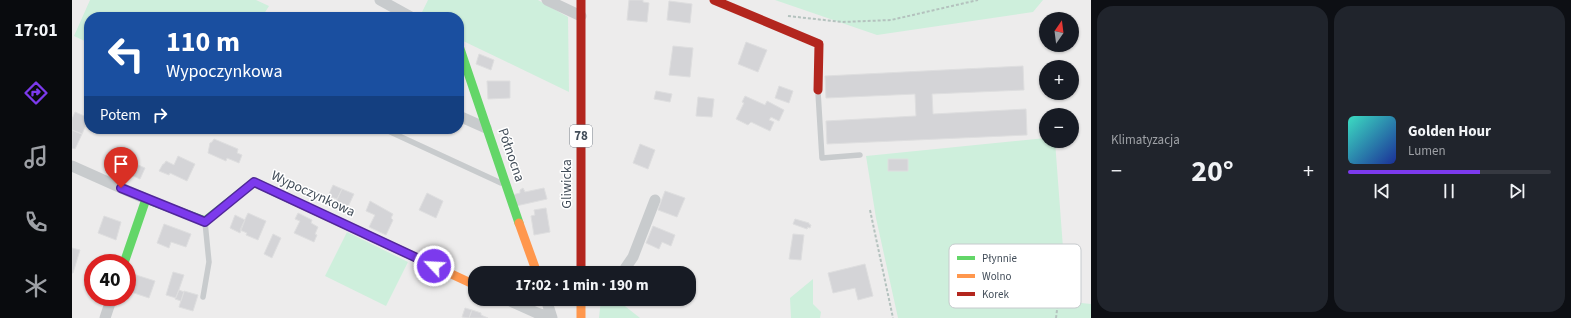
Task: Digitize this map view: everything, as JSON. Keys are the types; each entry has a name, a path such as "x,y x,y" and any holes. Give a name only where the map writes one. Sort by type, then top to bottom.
{"street":[{"path":"380,0 402,12"},
{"path":"548,0 581,16"},
{"name":"Gliwicka","path":"581,0 581,266"},
{"path":"714,0 819,44 818,90"},
{"name":"Północna","path":"464,61 534,266"},
{"path":"464,118 486,128"},
{"path":"72,166 146,199 205,222"},
{"name":"Wypoczynkowa","path":"205,222 254,182 468,282"},
{"path":"127,254 146,199"},
{"path":"627,266 634,257 655,200"},
{"path":"105,318 109,306"},
{"path":"520,306 537,314 552,318"},
{"path":"548,306 552,318"},
{"path":"581,306 581,318"}],"lane":[{"path":"818,90 822,158 860,155"},
{"path":"395,134 505,184"},
{"path":"203,297 209,262 205,222"}],"path":[{"path":"770,23 790,15 842,22 891,20 978,0"},
{"path":"870,210 893,318"},
{"path":"1056,318 1057,308"}],"green space":[{"path":"90,0 256,0 269,6 265,12 85,12"},
{"path":"428,0 538,0 568,17 569,92 464,41 464,12 422,12"},
{"path":"775,0 1043,0 1033,12 877,35"},
{"path":"84,14 84,41 74,36"},
{"path":"1039,139 1039,148 1056,148 1063,244 949,244 949,308 1081,308 1081,303 1091,304 1091,318 898,318 876,218 866,156"},
{"path":"347,232 408,262 386,306 325,276"},
{"path":"813,279 813,304 821,312 820,318 791,318 790,298"},
{"path":"600,306 625,306 640,318 599,318"}],"building":[{"path":"629,0 643,0 643,2 649,3 647,22 627,20"},
{"path":"669,1 692,4 690,23 667,20"},
{"path":"746,42 767,50 758,72 738,64"},
{"path":"673,46 693,48 690,77 669,75"},
{"path":"479,54 494,60 491,70 476,64"},
{"path":"1023,66 1024,90 932,94 933,114 1026,109 1027,135 827,144 826,121 916,116 915,94 826,98 825,76"},
{"path":"487,81 510,81 510,98 488,99"},
{"path":"779,86 793,91 789,103 775,98"},
{"path":"656,91 672,94 670,102 654,99"},
{"path":"745,96 765,105 767,101 784,110 779,121 771,117 769,120 774,122 770,131 751,122 748,125 736,119 744,103 742,102"},
{"path":"698,97 714,99 712,117 696,116"},
{"path":"75,112 84,116 84,129 82,134 72,130 72,119"},
{"path":"72,130 82,134 75,149 72,148"},
{"path":"214,139 238,149 237,153 242,155 239,163 227,158 226,161 208,153 210,143"},
{"path":"640,144 655,150 648,169 633,163"},
{"path":"116,155 145,168 140,179 131,175 130,177 111,166"},
{"path":"178,156 195,164 187,181 170,173 169,175 159,171 166,161 174,165"},
{"path":"888,159 908,159 908,171 888,171"},
{"path":"333,185 342,189 337,199 328,196"},
{"path":"523,188 525,192 544,188 547,199 516,206 512,195 520,193 520,190"},
{"path":"342,189 354,194 346,211 334,206"},
{"path":"665,191 685,198 677,217 658,210"},
{"path":"427,193 443,201 436,218 419,210"},
{"path":"370,201 393,214 391,218 393,220 386,235 369,227 375,215 366,211"},
{"path":"546,208 550,232 534,235 531,216 535,215 534,210"},
{"path":"248,213 266,221 258,240 246,235 247,233 240,230"},
{"path":"298,213 312,220 311,223 318,227 314,242 294,233 300,221 295,219"},
{"path":"235,215 245,220 240,233 230,228"},
{"path":"104,216 121,222 116,240 98,233"},
{"path":"795,219 809,223 811,225 810,228 808,227 807,229 793,224"},
{"path":"164,224 191,234 186,247 171,242 169,248 157,243"},
{"path":"653,226 675,235 671,246 662,242 659,249 646,243"},
{"path":"273,234 281,238 272,258 264,254"},
{"path":"793,234 804,235 801,260 789,259"},
{"path":"72,248 80,250 73,273 72,273"},
{"path":"865,264 873,296 858,300 855,288 833,293 828,273"},
{"path":"173,272 184,275 176,298 166,295"},
{"path":"136,275 155,281 149,298 136,294"},
{"path":"179,290 184,292 181,301 175,299"},
{"path":"184,291 198,295 193,311 179,307"},
{"path":"465,308 472,310 469,318 462,317"},
{"path":"472,310 481,313 481,315 488,318 469,318"}],"traffic: fast":[{"path":"464,61 519,223"},
{"path":"127,254 146,199 205,221 254,182 290,199"}],"traffic: slow":[{"path":"290,199 468,282"},
{"path":"519,223 534,266"},
{"path":"581,306 581,318"}],"traffic: jam":[{"path":"581,0 581,266"},
{"path":"714,0 819,44 818,90"}],"route":[{"path":"121,188 205,222 254,182 434,266"}]}
